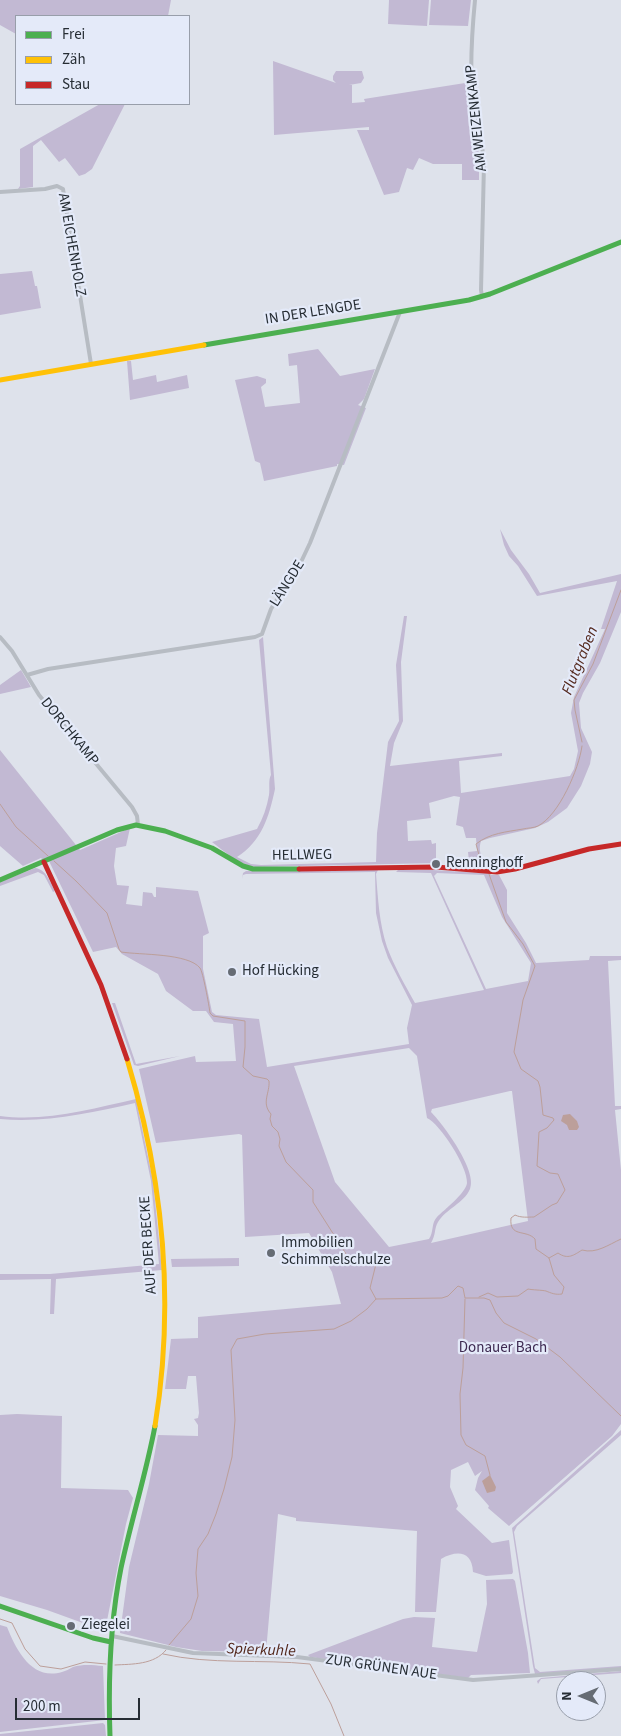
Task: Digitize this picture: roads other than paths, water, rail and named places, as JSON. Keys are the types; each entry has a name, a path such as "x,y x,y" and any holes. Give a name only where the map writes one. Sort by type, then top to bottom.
{"street":[{"name":"AM WEIZENKAMP","path":"475,0 470,57 473,101 483,149 484,164 482,296"},
{"name":"AM EICHENHOLZ","path":"0,192 45,189 57,186 63,190 91,364"},
{"name":"IN DER LENGDE","path":"0,380 469,300 490,294 621,242"},
{"name":"LÄNGDE","path":"27,675 48,669 252,638 262,634 272,609 310,544 401,311"},
{"name":"DORCHKAMP","path":"0,637 12,651 39,695 132,808 137,816 138,825"},
{"path":"0,880 117,830 138,825"},
{"name":"HELLWEG","path":"138,825 211,848 241,866 253,869 436,867 490,872 507,871 589,849 621,844"},
{"name":"AUF DER BECKE","path":"44,862 102,986 127,1055 149,1137 158,1190 162,1230 165,1307 159,1400 144,1477 122,1568 111,1642 110,1736"},
{"path":"0,1606 92,1638 111,1642"},
{"name":"ZUR GRÜNEN AUE","path":"112,1636 169,1649 202,1654 298,1657 473,1680 621,1669"}],"waterway":[{"name":"Flutgraben","path":"582,742 574,700 593,664 621,590"},
{"name":"Flutgraben","path":"487,870 479,855 476,844 493,835 536,827 546,820 567,791 577,767 582,746"},
{"name":"Donauer Bach","path":"0,804 16,827 48,856"},
{"name":"Donauer Bach","path":"54,861 107,913 121,952 163,955 194,963 201,971 210,1013 213,1016 245,1021 243,1067 253,1076 269,1081 266,1102 271,1114 272,1126 278,1132 279,1146 286,1162 313,1190 313,1202 348,1257 361,1262 370,1260 376,1264 370,1288 376,1299 367,1309 351,1321 334,1329 265,1334 237,1339 231,1350 235,1420 232,1457 216,1514 208,1534 198,1549 196,1573 198,1596 191,1619 169,1645"},
{"path":"479,1297 488,1293 497,1297 518,1296 528,1289 562,1294 564,1287 554,1275 549,1258 536,1249 535,1239 527,1234 515,1231 511,1224 511,1218 515,1215 534,1217 557,1203 565,1190 558,1174 550,1173 537,1166 539,1132 547,1128 554,1120 543,1115 538,1081 521,1069 514,1052 523,1000 535,966 523,944 506,922 489,874"},
{"path":"549,1258 558,1253 568,1256 582,1250 597,1250 621,1239"},
{"path":"376,1299 442,1298 448,1296 458,1286 463,1288 465,1298 484,1298 490,1300 496,1313 504,1323 536,1339 560,1357 621,1416"},
{"path":"465,1299 463,1368 460,1394 461,1435 466,1445 485,1456 490,1475"},
{"path":"0,1619 12,1623 25,1649 40,1666 61,1669 85,1662 106,1664"},
{"path":"115,1665 149,1661 155,1659 166,1650"},
{"name":"Spierkuhle","path":"163,1654 199,1660 310,1664 331,1704 344,1736"}],"place":[{"name":"Renninghoff","path":"436,864"},
{"name":"Hof Hücking","path":"232,972"},
{"name":"Immobilien Schimmelschulze","path":"271,1253"},
{"name":"Ziegelei","path":"71,1626"}]}
